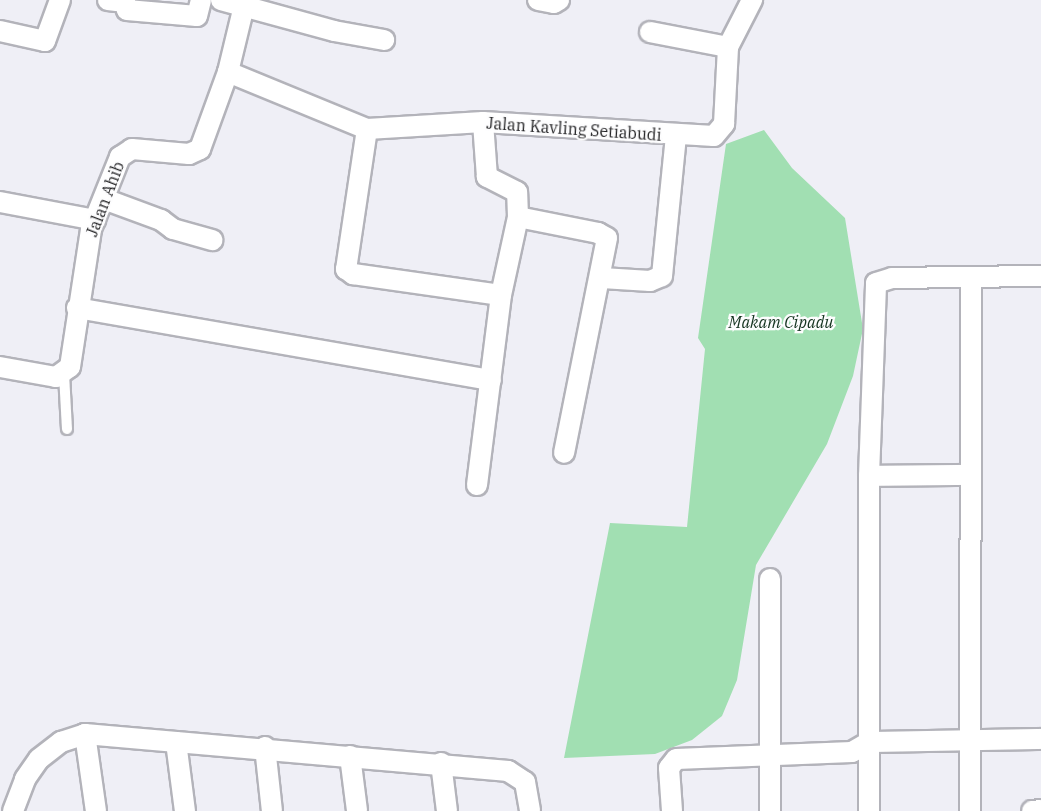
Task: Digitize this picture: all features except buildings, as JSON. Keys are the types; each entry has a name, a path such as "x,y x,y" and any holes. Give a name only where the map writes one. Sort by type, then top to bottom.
{"street":[{"path":"0,31 45,41 60,0"},
{"path":"108,0 125,2 127,10 197,16 201,0"},
{"path":"220,0 244,6 268,6 334,31 384,39"},
{"path":"538,0 554,3 560,0"},
{"name":"Jalan Kavling Setiabudi","path":"228,72 368,129 483,122 676,136 714,136 721,132 728,88 728,46 752,0"},
{"path":"228,72 244,6"},
{"path":"650,32 728,46"},
{"name":"Jalan Ahib","path":"64,374 70,367 77,308 95,220 126,150 189,154 200,149 228,72"},
{"path":"477,485 501,295 518,217 517,192 513,187 497,185 487,177 483,122"},
{"path":"368,129 346,269 353,274 501,295"},
{"path":"602,278 650,281 662,276 676,136"},
{"path":"104,199 161,220 173,229 213,240"},
{"path":"0,201 95,220"},
{"path":"518,217 605,235 602,278 564,453"},
{"path":"869,811 869,476 876,283 892,278 1041,276"},
{"path":"970,811 971,278"},
{"path":"77,308 491,380"},
{"path":"0,367 56,377 64,374"},
{"path":"869,476 970,475"},
{"path":"770,579 770,811"},
{"path":"85,734 96,811"},
{"path":"14,811 25,779 39,759 61,742 85,734 441,763 516,774 525,782 530,811"},
{"path":"672,811 669,768 676,759 852,752 869,742 1041,739"},
{"path":"176,742 185,811"},
{"path":"265,747 272,811"},
{"path":"350,756 357,811"},
{"path":"441,763 447,811"},
{"path":"1032,811 1041,810"}],"lane":[{"path":"64,374 67,429"}],"green space":[{"name":"Makam Cipadu","path":"764,130 792,168 845,218 863,329 853,376 827,444 756,565 737,680 722,716 692,740 655,754 564,758 610,523 687,527 705,349 698,338 726,144"}]}
